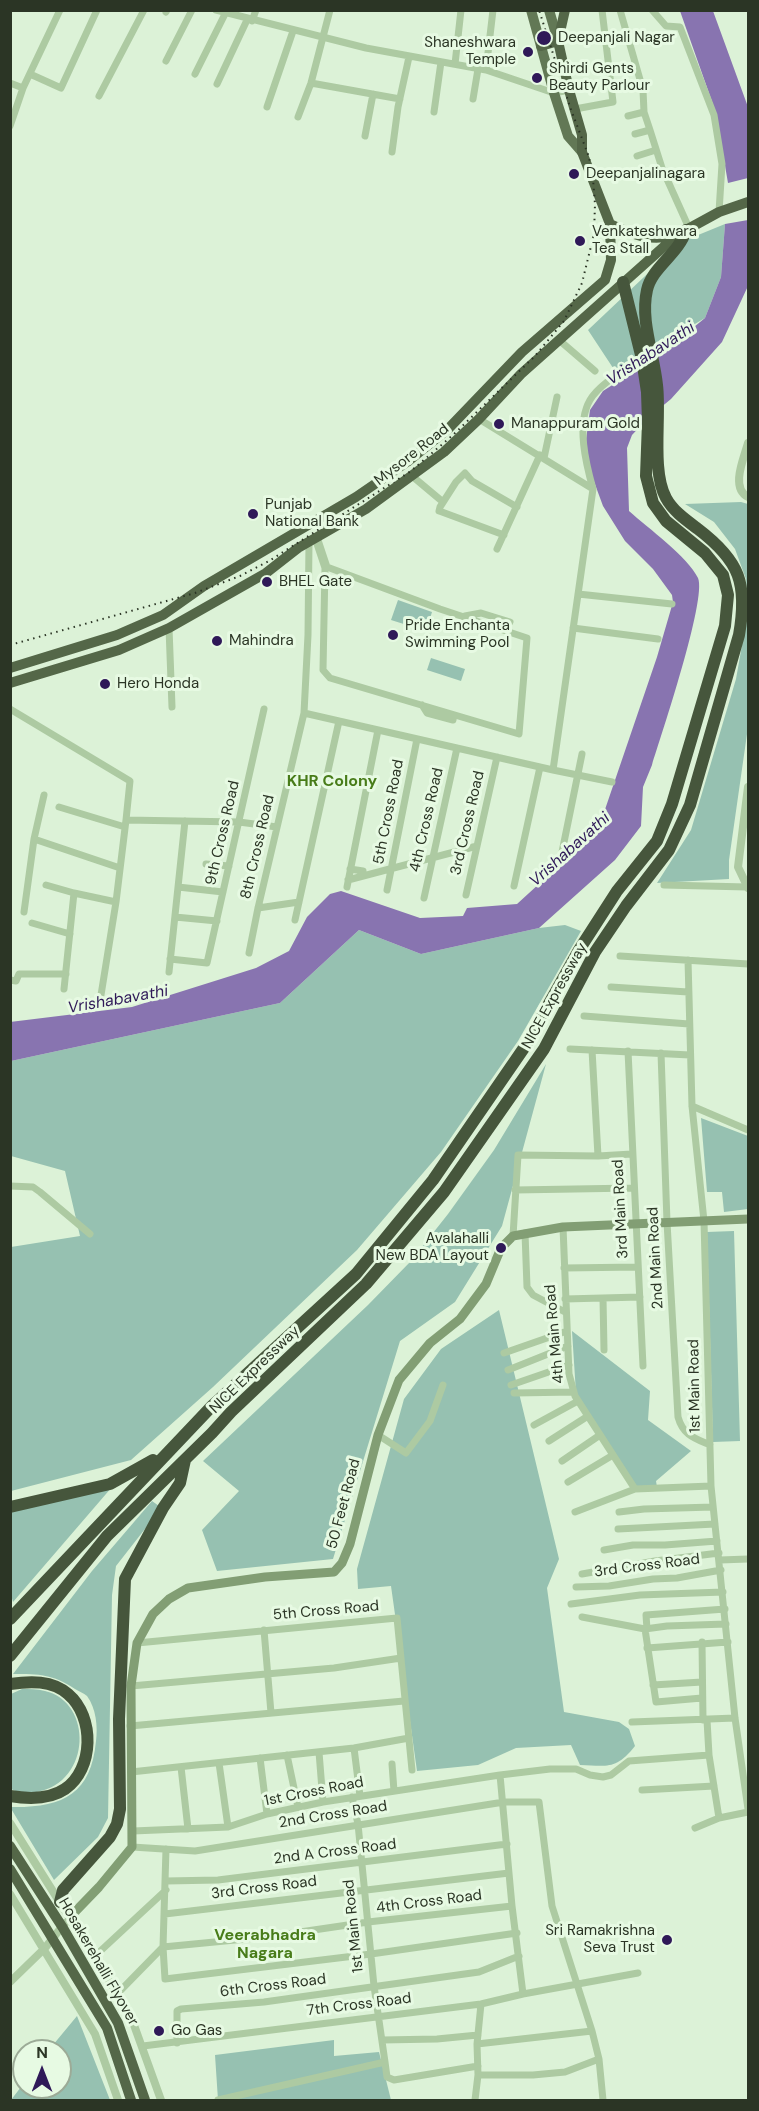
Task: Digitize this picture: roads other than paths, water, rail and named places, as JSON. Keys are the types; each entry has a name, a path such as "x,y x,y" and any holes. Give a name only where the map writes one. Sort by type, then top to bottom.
{"highway":[{"path":"565,10 558,41 582,135 582,152 610,224 649,239 664,238 684,231"},
{"path":"541,46 558,41"},
{"name":"Mysore Road","path":"13,684 119,650 169,628 266,573 313,539 366,509 444,452 521,374 623,282 684,231 719,212 748,202"},
{"name":"Mysore Road","path":"10,668 117,635 163,615 204,586 356,497 407,462 449,428 528,346 605,280 611,260 610,224"},
{"name":"NICE Expressway","path":"10,1656 107,1536 231,1412 366,1284 444,1192 544,1049 595,952 626,906 669,850 690,804 739,635 743,612 741,584 732,561 714,541 676,512 665,497 659,474 646,361 647,287 677,248 684,231"},
{"name":"NICE Expressway","path":"623,282 646,361"},
{"name":"NICE Expressway","path":"10,1620 212,1406 356,1274 433,1180 526,1045 579,950 617,891 657,841 672,804 725,627 728,595 723,574 705,553 666,521 653,503 646,476 654,421"},
{"path":"10,1507 110,1484 141,1468 173,1447"},
{"path":"60,1902 63,1890 110,1837 117,1824 120,1809 119,1719 125,1579 180,1483 185,1459"},
{"path":"10,1684 39,1682 58,1687 69,1694 82,1711 88,1742 81,1770 65,1789 51,1796 29,1799 10,1796"},
{"name":"Hosakerehalli Flyover","path":"10,1846 63,1928 118,2022 145,2100"},
{"name":"Hosakerehalli Flyover","path":"10,1869 107,2028 131,2100"}],"main road":[{"path":"531,10 568,136 582,152"},
{"path":"549,10 558,41"},
{"path":"513,1236 563,1227 748,1219"},
{"name":"50 Feet Road","path":"132,1847 129,1726 131,1686 137,1643 153,1614 169,1599 188,1588 265,1577 334,1572 342,1563 350,1544 378,1435 399,1380 430,1344 460,1319 486,1284 501,1248 513,1236"},
{"path":"70,1917 99,1887 132,1847"}],"street":[{"path":"10,126 23,88 60,10"},
{"path":"30,74 61,88 97,10"},
{"path":"99,96 144,10"},
{"path":"166,62 192,10"},
{"path":"216,10 293,31 409,57 482,69 554,93 569,90"},
{"path":"217,84 256,10"},
{"path":"298,117 311,82 330,10"},
{"path":"455,64 461,10"},
{"path":"473,99 482,69 493,10"},
{"path":"575,109 614,102 602,10"},
{"path":"620,10 642,90 644,112 684,231"},
{"path":"652,10 666,26 680,27 714,115 722,164 719,212"},
{"path":"195,74 225,14"},
{"path":"267,106 293,31"},
{"path":"392,152 409,57"},
{"path":"434,112 441,62"},
{"path":"311,82 400,99"},
{"path":"10,83 23,88"},
{"path":"365,136 373,94"},
{"path":"628,117 644,112"},
{"path":"635,134 650,130"},
{"path":"637,156 656,150"},
{"path":"641,177 662,168"},
{"path":"559,340 595,371"},
{"path":"553,770 593,489 585,460 583,420 590,400 605,385 646,361"},
{"path":"497,549 542,456 557,398"},
{"path":"479,419 593,489"},
{"path":"748,443 740,471 739,486 744,496 748,497"},
{"path":"504,535 439,510 456,482 465,473 472,481 517,507"},
{"path":"412,476 443,502"},
{"path":"313,539 327,567 527,638 519,734 330,678 323,670 325,568 313,539"},
{"name":"8th Cross Road","path":"249,953 304,712 313,539"},
{"path":"578,594 672,604"},
{"path":"462,616 481,613 510,622"},
{"path":"169,628 172,707"},
{"path":"573,628 658,639"},
{"path":"422,705 427,713 453,720"},
{"name":"9th Cross Road","path":"170,959 207,963 264,709"},
{"path":"10,710 130,781 116,902 101,995"},
{"path":"304,712 579,777 612,782"},
{"path":"295,920 339,721"},
{"path":"378,730 347,884 477,846"},
{"name":"5th Cross Road","path":"387,890 417,739"},
{"name":"4th Cross Road","path":"424,898 457,748"},
{"path":"562,852 582,754"},
{"name":"3rd Cross Road","path":"466,895 497,757"},
{"path":"514,886 540,767"},
{"path":"664,885 748,888 738,867 744,854 748,787"},
{"path":"24,912 34,839 44,795"},
{"path":"59,807 126,824 185,821 239,822 277,827"},
{"path":"169,972 185,821"},
{"path":"34,839 120,868"},
{"path":"206,864 229,866"},
{"path":"350,869 363,871"},
{"path":"46,885 116,902"},
{"path":"178,887 223,892"},
{"path":"64,989 74,893"},
{"path":"258,908 299,902"},
{"path":"174,917 217,921"},
{"path":"33,922 70,934"},
{"path":"620,956 748,964"},
{"name":"1st Main Road","path":"688,960 692,1106 704,1221 711,1486 735,1718 748,1810 695,1828"},
{"path":"10,980 16,981 19,974 66,974"},
{"path":"611,987 688,992"},
{"path":"584,1016 689,1024"},
{"path":"570,1049 690,1055"},
{"path":"592,1050 598,1156"},
{"name":"3rd Main Road","path":"628,1051 643,1366"},
{"name":"2nd Main Road","path":"661,1053 667,1222 678,1417 681,1428 688,1436 710,1445"},
{"path":"692,1106 748,1130"},
{"path":"513,1236 518,1155 632,1154"},
{"path":"10,1186 33,1187 90,1234"},
{"path":"515,1190 634,1188"},
{"name":"4th Main Road","path":"563,1227 569,1365 574,1392 635,1489"},
{"path":"525,1233 527,1287 533,1295 566,1312"},
{"path":"564,1268 638,1267"},
{"path":"603,1298 604,1350"},
{"path":"565,1299 640,1298"},
{"path":"504,1353 567,1331"},
{"path":"508,1370 568,1346"},
{"path":"511,1385 569,1365"},
{"path":"378,1435 406,1453 430,1421 443,1385"},
{"path":"514,1393 574,1392"},
{"path":"534,1425 578,1401"},
{"path":"549,1441 588,1416"},
{"path":"562,1461 600,1435"},
{"path":"568,1482 613,1455"},
{"path":"575,1512 635,1489 711,1486"},
{"path":"619,1512 713,1507"},
{"path":"618,1529 715,1524"},
{"path":"604,1551 633,1545 717,1541"},
{"path":"582,1574 655,1561 719,1557 748,1559"},
{"name":"3rd Cross Road","path":"576,1587 609,1586 721,1570"},
{"path":"572,1604 640,1595 723,1592"},
{"path":"702,1698 656,1702 647,1648 646,1615 725,1609"},
{"path":"582,1617 646,1629 726,1624"},
{"name":"5th Cross Road","path":"137,1643 397,1618 412,1770"},
{"path":"264,1630 271,1713"},
{"path":"647,1648 679,1647 702,1642 728,1642"},
{"path":"702,1642 702,1698 719,1818"},
{"path":"131,1686 267,1674 401,1658"},
{"path":"653,1685 702,1682"},
{"path":"129,1726 404,1701"},
{"path":"632,1722 735,1718"},
{"path":"131,1772 354,1748 408,1737"},
{"name":"1st Main Road","path":"354,1748 363,1890 385,2062"},
{"path":"319,1752 323,1802"},
{"path":"287,1755 298,1808"},
{"name":"1st Cross Road","path":"132,1831 228,1827 267,1814 323,1802 500,1774 576,1769 603,1777 611,1775 629,1761 709,1755"},
{"path":"260,1758 267,1814"},
{"path":"219,1763 228,1827"},
{"path":"392,1764 394,1791"},
{"path":"181,1767 188,1829"},
{"path":"500,1774 523,1994"},
{"path":"642,1790 714,1786"},
{"name":"2nd Cross Road","path":"132,1847 195,1851 504,1802 539,1802 552,1906 578,1983"},
{"path":"10,1823 130,2014 161,2100"},
{"name":"2nd A Cross Road","path":"166,1881 218,1880 507,1844"},
{"path":"166,1849 163,1947 165,1979 371,1954 517,1933"},
{"name":"3rd Cross Road","path":"165,1914 509,1873"},
{"path":"95,1956 166,1890"},
{"path":"10,1894 45,1948 95,2034 118,2100"},
{"name":"4th Cross Road","path":"163,1947 266,1937 512,1906"},
{"path":"10,1982 45,1948 70,1917"},
{"path":"118,1993 163,1947"},
{"name":"6th Cross Road","path":"177,2043 177,2011 264,2002 479,1972 519,1956"},
{"path":"603,2100 599,2059 578,1983 638,1973"},
{"name":"7th Cross Road","path":"143,2046 481,2004 578,1983"},
{"path":"475,2100 481,2004"},
{"path":"477,2044 592,2031"},
{"path":"382,2040 437,2039 478,2035"},
{"path":"478,2075 533,2075 565,2072 599,2059"},
{"path":"218,2100 385,2062 387,2077 394,2080 478,2066"}],"railway":[{"path":"10,645 195,593 240,576 269,561 411,471 453,435 535,356 564,321 582,283 594,234 595,204 589,157 570,107 539,10"}],"place":[{"name":"Deepanjali Nagar","path":"544,38"},
{"name":"Shaneshwara Temple","path":"528,52"},
{"name":"Shirdi Gents Beauty Parlour","path":"537,78"},
{"name":"Deepanjalinagara","path":"574,174"},
{"name":"Venkateshwara Tea Stall","path":"580,241"},
{"name":"Manappuram Gold","path":"499,424"},
{"name":"Punjab National Bank","path":"253,514"},
{"name":"BHEL Gate","path":"267,582"},
{"name":"Pride Enchanta Swimming Pool","path":"393,635"},
{"name":"Mahindra","path":"217,641"},
{"name":"Hero Honda","path":"105,684"},
{"name":"Avalahalli New BDA Layout","path":"501,1248"},
{"name":"Sri Ramakrishna Seva Trust","path":"667,1940"},
{"name":"Go Gas","path":"159,2031"}],"district":[{"name":"KHR Colony","path":"332,782"},
{"name":"Veerabhadra Nagara","path":"265,1945"}],"water label":[{"name":"Vrishabavathi","path":"651,354"},
{"name":"Vrishabavathi","path":"570,850"},
{"name":"Vrishabavathi","path":"118,1000"}]}
